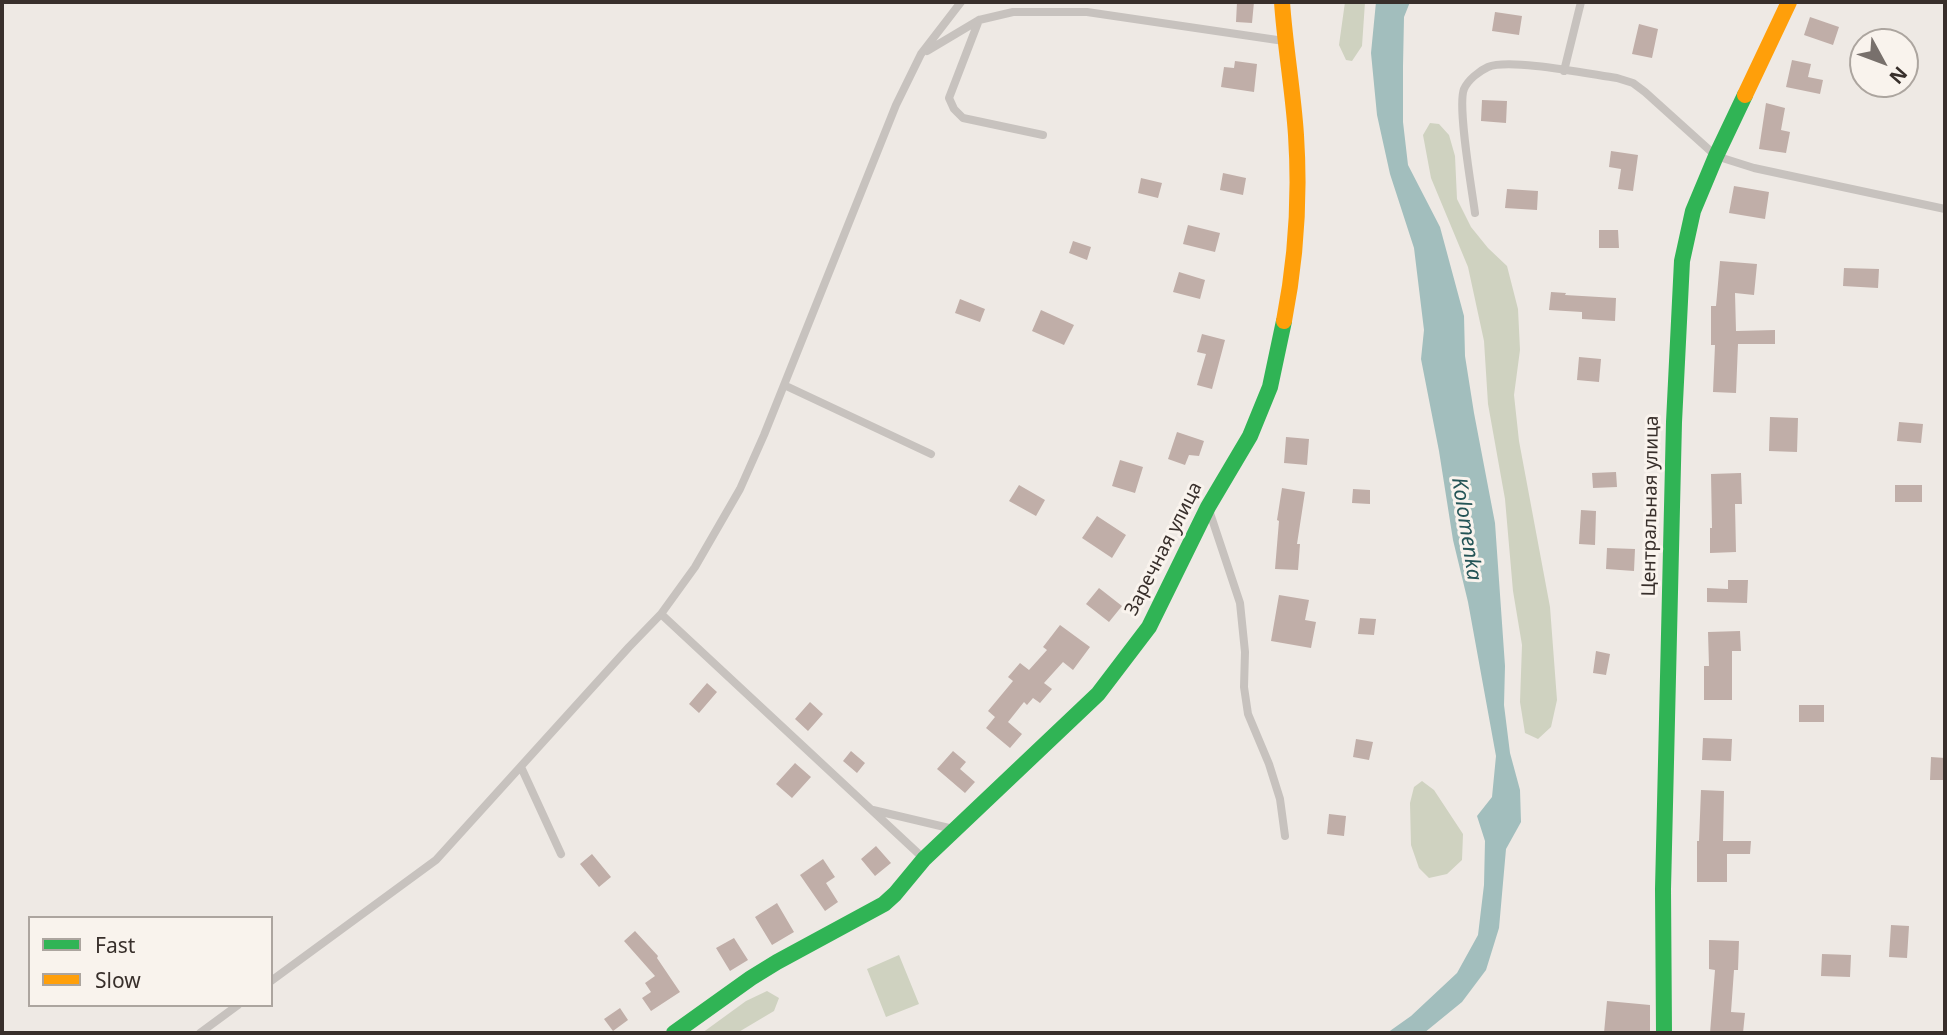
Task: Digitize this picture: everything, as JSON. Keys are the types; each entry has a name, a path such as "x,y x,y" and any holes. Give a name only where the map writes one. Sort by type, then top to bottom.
{"street":[{"name":"Заречная улица","path":"674,1033 697,1020 762,970 884,904 925,859 1098,694 1149,627 1208,507 1250,436 1270,387 1291,286 1298,183 1296,132 1284,41 1282,2"},
{"name":"Центральная улица","path":"1664,1033 1665,820 1674,422 1682,261 1693,211 1789,2"}],"lane":[{"path":"273,980 436,860 661,614 695,567 740,489 896,105 921,54 961,2"},
{"path":"1564,71 1581,2"},
{"path":"921,54 979,20 1013,12 1087,12 1284,41"},
{"path":"979,20 949,98 954,109 963,118 1042,135"},
{"path":"1475,213 1462,108 1464,89 1475,75 1489,66 1511,63 1617,78 1633,83 1716,156 1754,168 1945,209"},
{"path":"784,385 931,454"},
{"path":"1208,507 1240,603 1248,714 1280,799 1285,836"},
{"path":"661,614 925,859"},
{"path":"521,767 561,855"},
{"path":"871,809 957,830"},
{"path":"200,1033 235,1007"}],"green space":[{"path":"1345,2 1365,2 1362,46 1352,61 1346,60 1339,45"},
{"path":"1430,123 1439,124 1449,135 1455,156 1457,199 1471,227 1507,266 1518,309 1520,350 1514,395 1519,441 1550,607 1557,700 1551,727 1538,739 1525,733 1520,702 1522,645 1513,591 1505,499 1488,404 1484,341 1468,267 1431,178 1423,135"},
{"path":"1422,781 1434,790 1463,834 1462,860 1447,874 1429,878 1419,868 1411,845 1410,803 1414,787"},
{"path":"899,955 919,1004 886,1017 867,969"},
{"path":"767,991 779,998 774,1011 737,1033 702,1033 746,1001"}],"water":[{"name":"Kolomenka","path":"1376,2 1410,2 1404,17 1403,66 1403,122 1408,165 1440,227 1464,316 1465,356 1495,523 1505,666 1504,705 1510,753 1520,790 1521,822 1506,849 1499,928 1486,970 1462,1002 1424,1033 1387,1033 1411,1016 1457,973 1478,935 1484,885 1485,841 1477,816 1492,797 1496,756 1468,602 1453,540 1421,359 1424,330 1414,248 1390,174 1377,115 1371,53"}],"building":[{"path":"1237,2 1254,2 1252,23 1236,22"},
{"path":"1495,12 1522,16 1519,35 1492,31"},
{"path":"1810,17 1839,27 1833,45 1804,35"},
{"path":"1639,24 1658,29 1652,58 1632,54"},
{"path":"1792,60 1811,64 1808,77 1823,80 1820,94 1786,87"},
{"path":"1235,61 1257,64 1254,92 1221,87 1224,67 1234,68"},
{"path":"1482,100 1507,101 1506,123 1481,121"},
{"path":"1766,103 1785,108 1781,130 1790,132 1786,153 1759,149"},
{"path":"1611,151 1638,155 1633,191 1618,189 1621,169 1609,167"},
{"path":"1223,173 1246,178 1243,195 1220,190"},
{"path":"1141,178 1162,183 1158,198 1138,193"},
{"path":"1734,186 1769,192 1765,219 1729,213"},
{"path":"1507,189 1538,191 1537,210 1505,208"},
{"path":"1188,225 1220,233 1215,252 1183,244"},
{"path":"1599,230 1618,230 1619,248 1599,248"},
{"path":"1073,241 1091,247 1087,260 1069,253"},
{"path":"1720,261 1757,264 1754,295 1735,293 1736,331 1775,330 1775,344 1738,344 1736,393 1713,392 1715,345 1711,345 1711,306 1716,306"},
{"path":"1844,268 1879,269 1878,288 1843,286"},
{"path":"1179,272 1205,280 1200,299 1173,292"},
{"path":"1551,292 1616,298 1615,321 1582,319 1582,312 1549,310"},
{"path":"960,299 985,309 980,322 955,313"},
{"path":"1041,310 1074,325 1064,345 1032,331"},
{"path":"1202,334 1225,340 1212,389 1197,385 1206,354 1197,352"},
{"path":"1579,357 1601,359 1599,382 1577,380"},
{"path":"1770,417 1798,418 1797,452 1769,451"},
{"path":"1899,422 1923,424 1921,443 1897,441"},
{"path":"1177,432 1204,441 1199,456 1189,455 1185,465 1168,459"},
{"path":"1286,437 1309,439 1307,465 1284,463"},
{"path":"1120,460 1143,467 1135,493 1112,486"},
{"path":"1616,472 1617,487 1593,488 1592,473"},
{"path":"1741,473 1742,504 1735,504 1736,552 1710,553 1711,474"},
{"path":"1019,485 1045,500 1036,516 1009,501"},
{"path":"1895,485 1922,485 1922,502 1895,502"},
{"path":"1282,488 1305,492 1297,544 1300,544 1298,570 1275,569 1277,520"},
{"path":"1353,489 1370,490 1370,504 1352,503"},
{"path":"1581,510 1596,511 1595,545 1579,544"},
{"path":"1097,516 1126,535 1112,558 1082,538"},
{"path":"1607,548 1635,549 1634,571 1606,569"},
{"path":"1728,580 1748,580 1747,603 1707,602 1707,588 1728,589"},
{"path":"1099,588 1122,606 1109,622 1086,604"},
{"path":"1279,595 1309,600 1305,620 1316,622 1311,648 1271,641"},
{"path":"1360,618 1376,619 1374,635 1358,634"},
{"path":"1060,625 1090,647 1073,670 1063,662 1044,683 1052,689 1040,703 1033,698 1027,705 1024,702 1008,722 1022,734 1010,748 986,728 995,717 988,711 1013,681 1008,677 1020,663 1029,670 1047,650 1043,647"},
{"path":"1740,631 1741,651 1732,651 1732,700 1704,700 1704,666 1709,666 1708,632"},
{"path":"1596,651 1610,654 1606,675 1593,673"},
{"path":"707,683 717,692 699,713 689,704"},
{"path":"810,702 823,714 808,731 795,719"},
{"path":"1799,705 1824,705 1824,722 1799,722"},
{"path":"1703,738 1732,739 1731,761 1702,760"},
{"path":"1356,739 1373,742 1369,760 1353,757"},
{"path":"851,751 865,763 857,773 843,761"},
{"path":"953,751 966,762 960,769 975,782 965,793 937,769"},
{"path":"1931,757 1945,758 1945,780 1930,780"},
{"path":"795,763 811,777 792,798 776,784"},
{"path":"1701,790 1724,791 1723,841 1751,841 1750,854 1727,854 1727,882 1697,882"},
{"path":"1329,814 1346,816 1344,836 1327,834"},
{"path":"876,846 891,863 875,876 861,859"},
{"path":"592,854 611,877 599,887 580,864"},
{"path":"823,859 835,877 826,883 838,902 825,911 800,875"},
{"path":"777,903 794,932 772,945 755,917"},
{"path":"1891,925 1909,926 1907,958 1889,957"},
{"path":"635,931 658,956 680,992 651,1011 642,998 651,992 645,983 655,976 624,941"},
{"path":"734,938 748,960 730,971 716,948"},
{"path":"1709,940 1739,941 1738,970 1734,970 1731,1012 1745,1013 1743,1033 1710,1033 1715,970 1709,969"},
{"path":"1822,954 1851,955 1850,977 1821,976"},
{"path":"1607,1001 1650,1005 1650,1033 1604,1033"},
{"path":"620,1008 628,1020 613,1031 604,1019"}],"traffic: fast":[{"path":"1664,1033 1663,889 1674,422 1682,261 1693,211 1745,95"},
{"path":"674,1033 777,962 884,904 924,859 1098,694 1149,627 1208,507 1250,436 1270,387 1284,321"}],"traffic: slow":[{"path":"1282,2 1295,118 1298,181 1294,251 1284,321"},
{"path":"1745,95 1789,2"}]}
